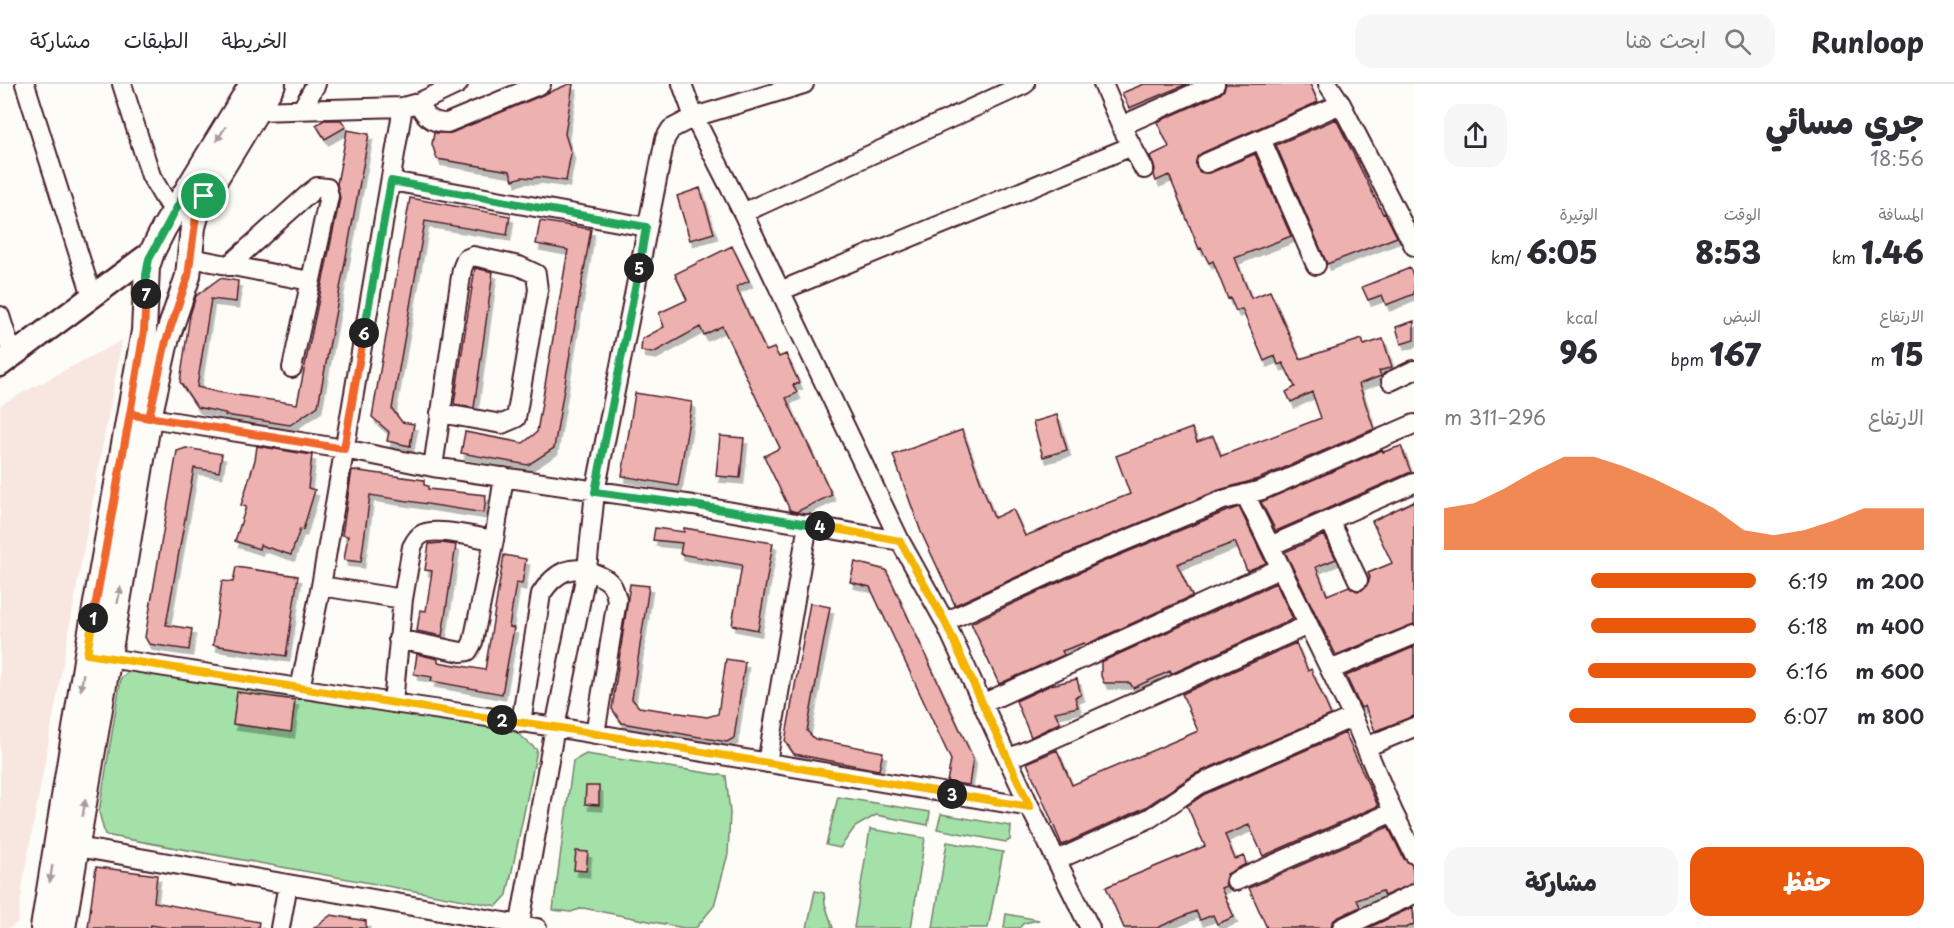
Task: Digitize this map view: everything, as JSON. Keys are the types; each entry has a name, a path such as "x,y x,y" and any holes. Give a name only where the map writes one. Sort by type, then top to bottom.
{"main road":[{"path":"43,928 66,845 139,416 147,267 152,252 175,210 196,192 255,111 256,84"},
{"path":"139,416 183,292 191,258 196,192 256,84"},
{"path":"152,252 168,251 191,258"},
{"path":"146,283 162,292 183,292"},
{"path":"63,928 66,845"}],"street":[{"path":"25,84 93,296"},
{"path":"122,84 151,176 157,189 175,210"},
{"path":"302,109 316,84"},
{"path":"255,111 410,105 458,84"},
{"path":"410,105 437,123 447,123 541,84"},
{"path":"682,84 694,117 743,213 900,541 945,622 1030,807 1090,928"},
{"path":"66,845 288,884 478,923 525,927 555,727 587,569 595,492 665,139 671,129 694,117 804,84"},
{"path":"743,213 1025,84"},
{"path":"1104,84 1121,126 1144,169"},
{"path":"1121,126 1215,84"},
{"path":"1328,84 1341,104 1414,246"},
{"path":"1206,163 1341,104"},
{"path":"300,689 321,586 391,181 410,105"},
{"path":"1261,139 1317,265"},
{"path":"780,291 1132,146"},
{"path":"391,181 646,227"},
{"path":"228,266 317,187 327,188 329,196 292,368"},
{"path":"0,316 7,361 152,252"},
{"path":"433,467 440,414 462,268 466,260 473,256 519,266 536,274 538,290 516,418 502,424 440,414"},
{"path":"191,258 310,281"},
{"path":"1390,381 1414,370"},
{"path":"139,416 344,449 433,467 693,505 900,541"},
{"path":"945,622 1094,554 1223,500 1272,485 1414,424"},
{"path":"398,639 461,652 468,651 473,642 494,540 504,477"},
{"path":"1270,546 1414,483"},
{"path":"1245,494 1353,717 1393,812 1414,854"},
{"path":"1330,521 1358,580"},
{"path":"767,763 808,524"},
{"path":"393,704 398,639 412,547 422,534 432,531 494,540"},
{"path":"982,704 1281,568"},
{"path":"521,723 541,594 558,574 573,569 587,569 610,581 617,600 595,734"},
{"path":"321,586 403,598"},
{"path":"1008,759 1308,625"},
{"path":"1330,670 1414,635"},
{"path":"98,656 393,704 555,727 1030,807"},
{"path":"1057,860 1149,818 1200,784 1353,717"},
{"path":"1366,747 1414,727"},
{"path":"1236,881 1393,812"},
{"path":"280,928 288,884"},
{"path":"1342,928 1414,894"}],"shaded area":[{"path":"122,340 24,876 18,922 10,928 0,928 0,405"}],"green space":[{"path":"136,666 516,732 537,750 507,895 497,906 105,835 99,812 121,678"},
{"path":"586,754 726,776 730,813 728,854 714,906 696,928 684,928 583,908 571,912 553,910 573,761"},
{"path":"838,797 930,812 928,825 876,815 855,827 840,848 826,845"},
{"path":"941,814 1011,826 1010,840 1006,842 937,829"},
{"path":"870,829 925,838 911,928 854,928"},
{"path":"947,842 1003,852 988,928 933,928"},
{"path":"815,891 824,893 833,928 807,928"},
{"path":"1006,914 1039,920 1024,923 1019,928 1004,928"}],"building":[{"path":"573,84 565,134 571,153 566,181 538,177 522,177 513,180 510,171 437,159 432,144 434,133 451,133"},
{"path":"1144,84 1187,84 1129,108 1122,93"},
{"path":"1226,84 1310,84 1318,102 1202,153 1197,157 1196,167 1200,172 1210,173 1255,154 1291,236 1235,258 1251,298 1270,291 1300,359 1362,339 1364,345 1383,339 1392,367 1379,371 1381,376 1359,384 1374,429 1258,479 1219,490 1089,544 955,605 921,532 893,455 962,430 994,518 1013,509 1025,536 1130,494 1116,456 1192,428 1197,442 1213,436 1221,456 1321,418 1312,392 1291,402 1286,392 1295,387 1283,363 1278,365 1275,356 1264,361 1242,309 1236,311 1230,298 1228,299 1213,261 1209,263 1201,248 1199,249 1169,175 1156,181 1154,175 1155,169 1150,156 1169,147 1157,122 1220,94"},
{"path":"1336,119 1383,214 1385,213 1397,237 1327,264 1276,145"},
{"path":"324,120 341,120 346,127 325,139 316,125"},
{"path":"347,130 369,134 318,406 290,425 225,415 225,413 197,407 180,382 190,315 196,296 220,278 238,281 236,302 211,299 197,387 297,404 340,198 337,184"},
{"path":"700,188 714,233 690,240 677,196"},
{"path":"410,198 510,216 507,235 425,221 392,409 402,422 414,424 410,446 387,441 389,432 372,417"},
{"path":"540,221 591,229 554,448 528,465 461,453 465,432 523,443 537,432 568,250 536,244"},
{"path":"732,246 749,281 736,287 766,351 774,348 779,357 786,354 799,383 793,385 797,393 786,398 832,495 796,512 790,510 764,456 780,448 722,326 704,335 700,327 653,353 641,351 642,339 664,327 659,313 687,300 675,274"},
{"path":"475,268 493,272 474,408 454,404"},
{"path":"1410,268 1414,278 1414,294 1386,305 1382,295 1368,300 1362,287"},
{"path":"1414,321 1414,340 1401,344 1396,327"},
{"path":"635,393 692,402 678,486 622,476"},
{"path":"1057,415 1067,450 1043,457 1033,422"},
{"path":"720,436 744,438 740,478 716,476"},
{"path":"257,446 312,455 308,488 315,490 303,530 300,529 291,555 260,545 259,549 235,541 246,507 241,505"},
{"path":"1401,446 1411,472 1276,531 1261,502 1382,450 1383,452"},
{"path":"186,448 222,454 219,472 194,468 166,625 192,629 189,650 149,644 145,637 177,451"},
{"path":"352,470 424,480 424,485 428,486 428,489 486,495 484,513 370,495 361,562 344,560 348,536 342,535"},
{"path":"1414,501 1414,624 1336,655 1285,552 1324,535 1336,559 1316,567 1327,595 1349,586 1357,591 1362,590 1369,581 1368,573 1392,563 1372,521"},
{"path":"1239,507 1266,563 1247,571 1235,542 1177,564 1192,596 1085,645 1084,643 1062,651 1064,655 999,684 971,623 1098,564"},
{"path":"655,528 684,532 684,528 773,543 758,630 732,625 742,565 680,554 682,543 653,540"},
{"path":"429,544 456,545 442,636 417,631 420,610 426,611 432,571 425,570"},
{"path":"504,555 526,559 522,584 516,583 509,627 514,628 502,694 431,681 432,677 414,674 417,654 438,659 438,662 485,670"},
{"path":"855,562 886,570 973,758 969,785 947,782 951,760 870,587 850,582"},
{"path":"236,567 298,576 286,656 213,645 222,581 233,582"},
{"path":"1276,583 1293,619 1171,674 1170,671 1133,688 1130,683 1104,683 1101,676 1101,662"},
{"path":"630,584 649,586 632,699 639,707 707,717 718,714 726,659 745,662 734,738 727,742 622,723 612,709"},
{"path":"810,603 830,607 807,731 815,739 883,752 879,770 794,754 785,741"},
{"path":"1296,643 1308,671 1311,669 1331,715 1195,774 1144,808 1062,845 1027,763 1057,750 1072,785 1198,731 1182,694"},
{"path":"1414,647 1414,716 1375,731 1365,706 1361,708 1346,676"},
{"path":"1077,679 1081,695 1075,697 1078,707 1055,712 1060,723 1031,737 1016,701 1051,685"},
{"path":"237,692 295,700 291,732 233,724"},
{"path":"1345,733 1378,806 1263,856 1249,825 1225,835 1235,859 1244,856 1246,864 1227,874 1226,886 1221,888 1234,917 1217,924 1213,915 1200,920 1196,911 1157,928 1124,928 1106,887 1205,846 1187,806 1205,794"},
{"path":"586,786 599,786 599,805 585,804"},
{"path":"1388,827 1404,859 1412,865 1414,883 1384,896 1382,891 1357,900 1360,907 1337,918 1332,922 1331,928 1267,928 1249,888"},
{"path":"576,851 588,852 586,871 574,870"},
{"path":"96,867 157,875 154,902 259,922 258,928 169,928 151,925 150,928 88,928"},
{"path":"1413,907 1414,924 1406,928 1368,928"},
{"path":"331,915 366,921 366,928 314,928"}],"route":[{"path":"204,196 188,187 149,259 146,275 144,331 130,414 149,418 344,449 391,181 646,227 595,492 693,505 900,541 945,622 1030,807 555,727 393,704 87,654 130,414 149,418 166,341 188,276 193,227 204,196"}]}
